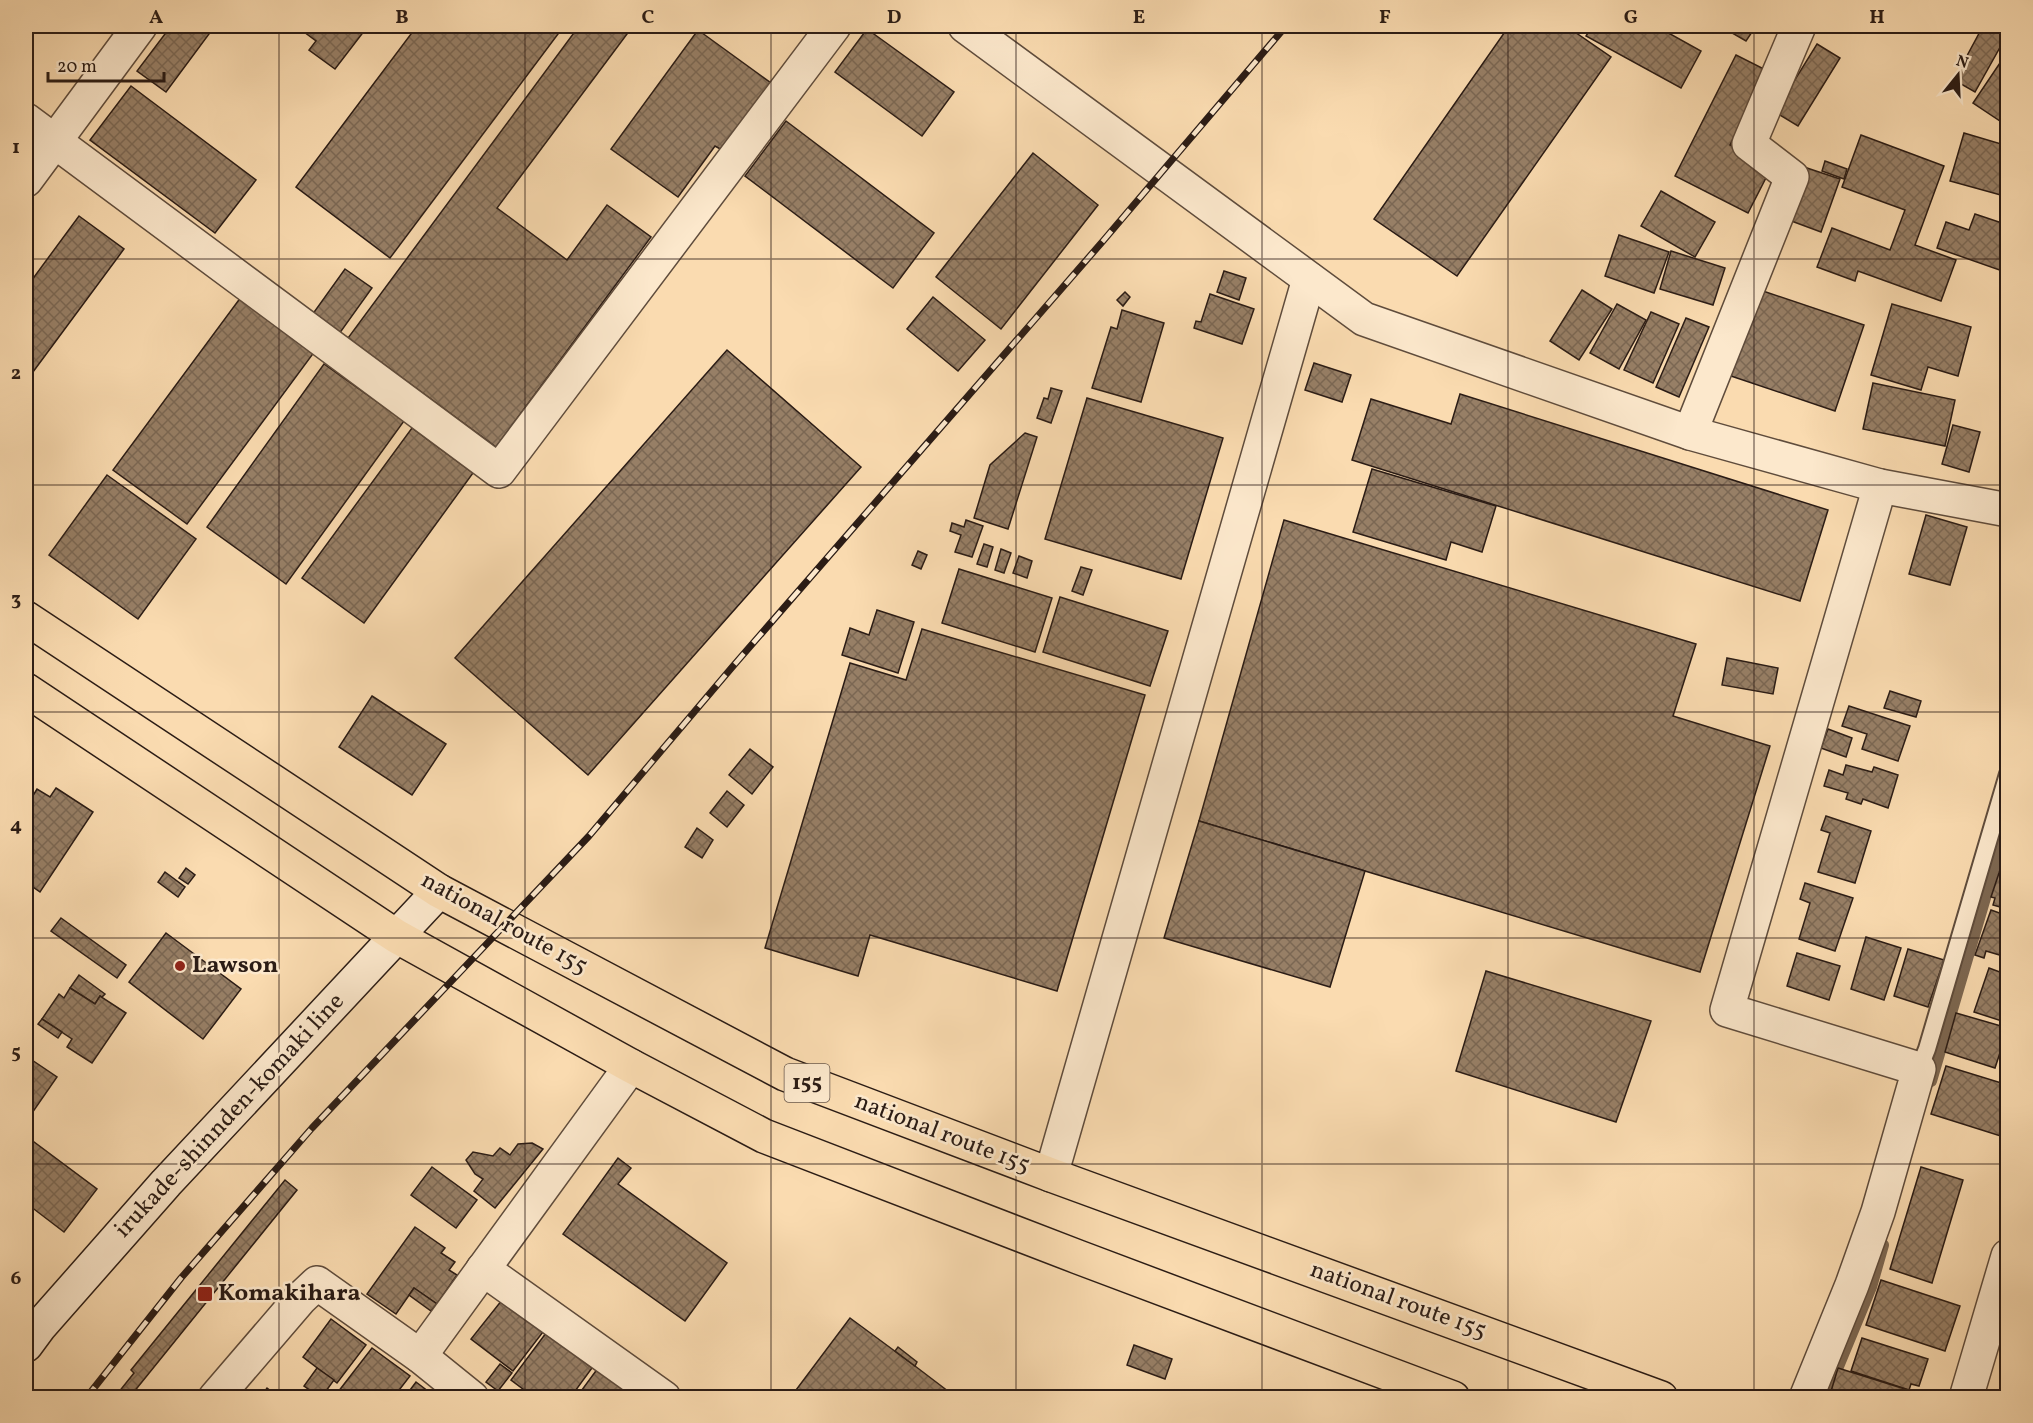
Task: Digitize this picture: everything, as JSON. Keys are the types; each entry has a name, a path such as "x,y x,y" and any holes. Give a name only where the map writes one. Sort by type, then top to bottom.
{"highway":[{"name":"national route 155","path":"26,618 439,891 784,1074 1051,1175 1661,1398"},
{"path":"26,690 396,936 631,1066 764,1136 1453,1398"}],"street":[{"path":"26,180 140,26"},
{"path":"26,120 499,471 834,26"},
{"path":"965,26 1364,319 1690,433 1880,486 2007,510"},
{"path":"1690,433 1792,177 1749,144 1799,26"},
{"path":"1051,1175 1309,279"},
{"path":"1806,1398 1852,1285 1874,1223 1919,1069 1727,1010 1880,486"},
{"name":"irukade-shinnden-komaki line","path":"26,1345 40,1326 166,1183 439,891"},
{"path":"420,1356 631,1066"},
{"path":"1966,1398 2007,1256"},
{"path":"483,1269 664,1398"},
{"path":"215,1398 316,1283 420,1356 472,1398"}],"lane":[{"path":"1919,1069 1927,1049 2007,774"}],"building":[{"path":"171,26 197,26 209,34 166,92 137,71"},
{"path":"296,26 368,26 335,69 309,50 316,41"},
{"path":"417,26 564,26 390,258 296,187"},
{"path":"579,26 633,26 497,208 567,260 607,205 651,237 496,447 348,338"},
{"path":"1509,26 1566,26 1611,57 1457,276 1374,219"},
{"path":"1592,26 1656,26 1701,51 1681,88 1586,36"},
{"path":"1720,26 1756,26 1746,41"},
{"path":"1983,26 2008,26 2008,33 1975,92 1954,80"},
{"path":"867,29 954,92 922,136 835,72"},
{"path":"698,30 771,83 722,150 715,146 678,197 611,149"},
{"path":"1817,44 1840,58 1798,126 1775,112"},
{"path":"2008,51 2008,117 2003,123 1973,103"},
{"path":"1736,55 1768,71 1730,145 1772,166 1748,213 1675,176"},
{"path":"131,86 256,180 215,233 90,140"},
{"path":"786,121 934,233 893,288 745,176"},
{"path":"1964,133 2008,146 2008,197 1950,181"},
{"path":"1861,135 1944,166 1915,245 1956,260 1941,301 1858,271 1855,281 1817,267 1832,228 1890,250 1905,210 1842,187"},
{"path":"1033,153 1098,205 1001,329 936,277"},
{"path":"1825,161 1847,169 1844,179 1822,171"},
{"path":"1804,167 1840,179 1821,232 1786,219"},
{"path":"1661,191 1715,222 1695,257 1641,226"},
{"path":"1975,214 2008,225 2008,273 1937,248 1946,222 1969,230"},
{"path":"79,216 124,249 27,380 26,288"},
{"path":"1619,235 1669,252 1654,293 1605,276"},
{"path":"1671,251 1725,268 1713,305 1660,289"},
{"path":"345,269 372,288 339,334 312,315"},
{"path":"1224,271 1246,278 1239,300 1217,292"},
{"path":"1757,289 1864,325 1835,411 1728,375"},
{"path":"1582,290 1612,309 1579,360 1550,341"},
{"path":"1125,292 1130,297 1123,306 1117,300"},
{"path":"1210,294 1254,309 1242,344 1194,328 1196,321 1201,322"},
{"path":"241,297 315,351 187,524 113,470"},
{"path":"933,297 985,340 958,371 907,329"},
{"path":"1617,304 1646,320 1619,369 1590,353"},
{"path":"1892,304 1971,327 1958,376 1928,367 1921,390 1871,375"},
{"path":"1122,310 1164,323 1141,402 1092,388 1111,327 1117,329"},
{"path":"1651,312 1679,324 1653,383 1624,370"},
{"path":"1686,318 1709,327 1679,397 1656,387"},
{"path":"727,350 861,467 588,775 455,658"},
{"path":"1314,363 1351,375 1342,402 1305,390"},
{"path":"324,364 404,421 286,584 207,527"},
{"path":"1873,383 1955,400 1945,446 1863,429"},
{"path":"1051,388 1062,391 1051,423 1037,418 1044,398 1048,399"},
{"path":"1460,394 1828,510 1800,601 1352,460 1371,399 1451,424"},
{"path":"1087,398 1223,438 1181,579 1045,539"},
{"path":"1953,425 1980,432 1969,472 1942,464"},
{"path":"412,428 473,473 364,623 302,578"},
{"path":"1025,433 1037,437 1008,529 974,518 990,465"},
{"path":"1372,469 1496,506 1482,552 1451,542 1446,560 1353,532"},
{"path":"107,475 196,539 138,619 49,555"},
{"path":"1926,515 1967,527 1950,585 1909,574"},
{"path":"966,520 983,526 972,557 955,552 961,535 950,531 952,523 964,527"},
{"path":"1284,520 1696,644 1673,716 1770,746 1700,972 1199,821"},
{"path":"984,544 993,547 987,567 977,564"},
{"path":"1001,549 1011,553 1004,573 995,570"},
{"path":"918,551 927,555 921,569 912,565"},
{"path":"1019,556 1032,561 1027,578 1013,573"},
{"path":"1081,567 1092,570 1083,595 1072,591"},
{"path":"959,569 1052,598 1035,652 942,623"},
{"path":"1060,597 1168,631 1150,686 1043,652"},
{"path":"877,610 914,622 898,673 842,655 850,628 869,635"},
{"path":"922,629 1145,695 1057,991 870,935 858,976 765,948 850,663 906,680"},
{"path":"1727,658 1778,668 1773,694 1722,685"},
{"path":"1890,691 1921,701 1916,717 1884,708"},
{"path":"372,696 446,744 412,795 339,747"},
{"path":"1849,706 1910,726 1898,761 1862,749 1867,734 1842,726"},
{"path":"1828,729 1852,738 1846,757 1821,748"},
{"path":"750,749 773,767 752,794 729,775"},
{"path":"1846,765 1872,772 1874,767 1898,775 1888,808 1863,799 1861,804 1846,799 1848,793 1824,786 1829,770 1843,775"},
{"path":"56,788 93,812 40,892 26,882 26,807 37,789 50,797"},
{"path":"727,791 744,805 727,827 710,813"},
{"path":"1826,816 1871,831 1855,883 1818,872 1830,833 1821,830"},
{"path":"1199,821 1365,871 1330,987 1164,938"},
{"path":"697,828 713,840 702,858 685,847"},
{"path":"2004,858 2008,859 2007,909 1993,905 1995,898 1991,897"},
{"path":"186,868 195,875 188,884 179,878"},
{"path":"165,872 185,887 178,897 158,882"},
{"path":"1805,883 1853,898 1835,951 1799,939 1810,903 1800,899"},
{"path":"1991,910 2008,916 2008,941 2003,956 1986,951 1984,958 1975,955"},
{"path":"61,918 126,965 117,978 51,931"},
{"path":"166,933 241,989 203,1039 129,982"},
{"path":"1866,937 1901,948 1884,1000 1851,989"},
{"path":"1908,949 1944,960 1928,1007 1894,996"},
{"path":"1797,953 1840,966 1829,1000 1787,986"},
{"path":"1989,968 2008,975 2008,1023 1974,1012"},
{"path":"1486,971 1651,1021 1616,1122 1456,1071"},
{"path":"79,975 105,994 100,996 95,1004 70,988"},
{"path":"70,988 95,1004 100,996 126,1013 92,1063 67,1047 72,1039 42,1019 59,994 64,998"},
{"path":"1956,1013 2008,1028 1995,1068 1945,1052"},
{"path":"42,1019 62,1032 58,1038 38,1024"},
{"path":"26,1056 57,1077 30,1116 26,1113"},
{"path":"2008,1058 2008,1082 2001,1080"},
{"path":"1946,1066 2008,1085 2007,1138 1931,1114"},
{"path":"26,1138 97,1189 64,1232 26,1203"},
{"path":"532,1143 543,1149 495,1208 474,1191 483,1179 475,1174 466,1160 473,1152 493,1156 500,1148 510,1155 518,1144"},
{"path":"618,1158 631,1168 618,1184 727,1263 685,1321 563,1234"},
{"path":"432,1167 477,1200 456,1228 411,1195"},
{"path":"1921,1167 1963,1180 1932,1283 1890,1269"},
{"path":"285,1180 297,1190 129,1398 114,1398 134,1373 131,1370"},
{"path":"415,1227 445,1248 441,1253 455,1262 449,1270 457,1275 437,1304 414,1288 396,1314 367,1294"},
{"path":"1881,1280 1960,1306 1945,1351 1866,1325"},
{"path":"414,1288 437,1304 431,1311 409,1295"},
{"path":"502,1300 543,1332 513,1371 471,1339"},
{"path":"850,1318 915,1366 957,1398 790,1398"},
{"path":"331,1319 366,1345 337,1383 303,1357"},
{"path":"546,1333 592,1368 570,1398 557,1398 550,1392 545,1398 535,1398 511,1380"},
{"path":"1862,1338 1928,1359 1919,1386 1911,1384 1909,1390 1851,1371"},
{"path":"1134,1345 1172,1359 1165,1379 1127,1365"},
{"path":"898,1347 917,1362 915,1366 895,1351"},
{"path":"372,1348 410,1376 393,1398 345,1398 338,1392"},
{"path":"500,1364 512,1373 498,1391 486,1382"},
{"path":"317,1368 334,1380 321,1398 304,1386"},
{"path":"598,1368 637,1398 576,1398"},
{"path":"1838,1368 1908,1390 1905,1398 1829,1398"},
{"path":"416,1382 437,1398 404,1398"},
{"path":"267,1388 280,1398 260,1398"},
{"path":"244,1390 255,1398 239,1398"}],"waterway":[{"path":"1931,1081 2008,820"},
{"path":"1825,1398 1871,1287 1883,1245"}],"railway":[{"path":"86,1398 181,1278 312,1128 589,836 1286,26"}],"place":[{"name":"Lawson","path":"180,966"},
{"name":"Komakihara","path":"205,1294"}]}
